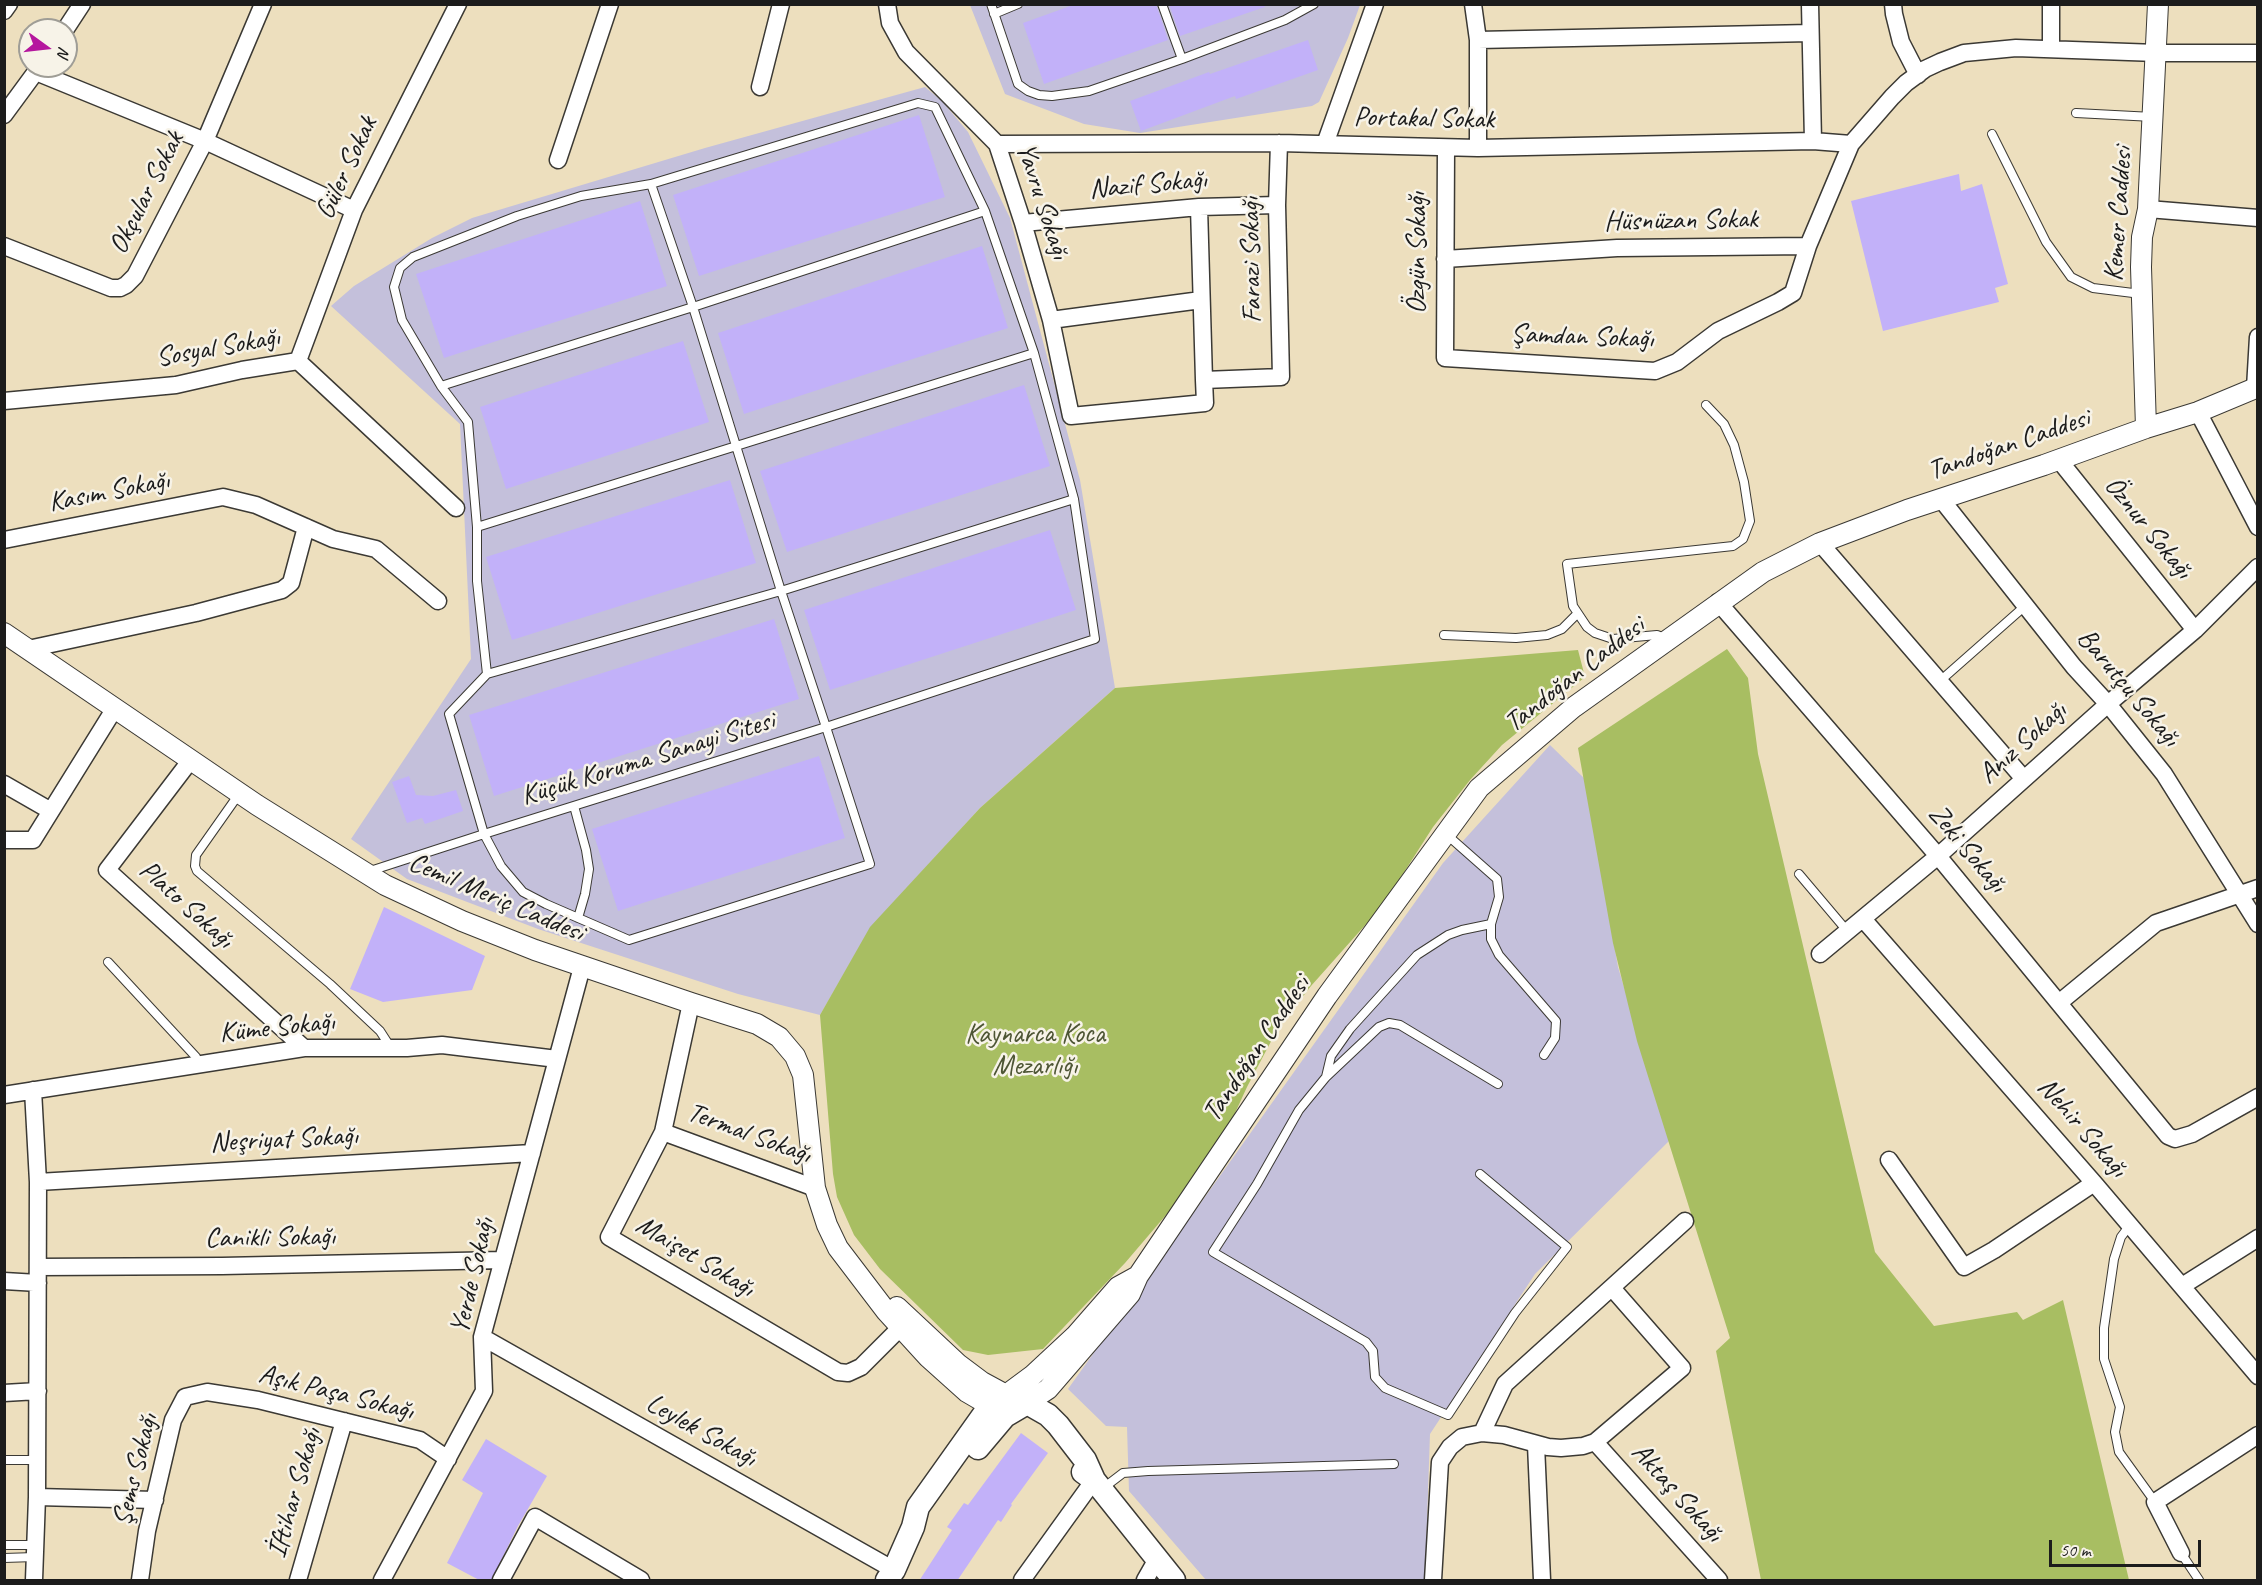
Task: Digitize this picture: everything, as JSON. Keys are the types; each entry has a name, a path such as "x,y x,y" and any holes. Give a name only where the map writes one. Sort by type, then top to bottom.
{"main road":[{"name":"Cemil Meriç Caddesi","path":"1009,1404 1098,1485 1174,1581"},
{"path":"891,1575 913,1527 918,1507 1009,1404"}],"street":[{"path":"4,11 9,4"},
{"path":"73,18 82,4"},
{"name":"Okçular Sokak","path":"4,246 111,288 126,285 135,276 205,141 263,4"},
{"name":"Güler Sokak","path":"298,361 354,210 458,4"},
{"path":"558,160 610,4"},
{"path":"760,87 781,4"},
{"name":"Yavru Sokağı","path":"887,4 890,23 906,52 997,144 1051,320 1071,416 1205,403 1204,380"},
{"path":"1324,144 1375,4"},
{"path":"1473,4 1478,40 1478,148"},
{"path":"1810,4 1814,141"},
{"path":"1893,4 1901,42 1918,75"},
{"path":"2051,4 2051,49"},
{"name":"Kemer Caddesi","path":"2146,428 2141,252 2148,209 2158,4"},
{"path":"1478,40 1810,33"},
{"path":"1808,246 1851,144 1892,97 1918,75 1940,62 1964,54 2016,48 2157,53 2258,53"},
{"path":"4,115 31,78"},
{"path":"59,78 205,141 354,210"},
{"name":"Portakal Sokak","path":"997,144 1280,143 1446,148 1814,141 1851,144"},
{"name":"Farazi Sokağı","path":"1204,380 1281,377 1277,205 1280,143"},
{"name":"Özgün Sokağı","path":"1445,358 1446,148"},
{"name":"Nazif Sokağı","path":"1023,223 1199,207 1277,205"},
{"path":"1199,207 1204,380"},
{"path":"2148,209 2258,218"},
{"name":"Hüsnüzan Sokak","path":"1445,259 1617,248 1808,246"},
{"name":"Şamdan Sokağı","path":"1445,358 1655,371 1677,362 1718,331 1793,293 1808,246"},
{"path":"1051,320 1201,300"},
{"path":"2256,388 2258,337"},
{"name":"Sosyal Sokağı","path":"4,401 176,385 242,370 298,361 456,508"},
{"name":"Tandoğan Caddesi","path":"1009,1404 1033,1375 1070,1341 1118,1287 1138,1276 1327,996 1479,788 1574,707 1763,572 1820,543 1941,499 2198,412 2256,388"},
{"path":"2198,412 2258,527"},
{"name":"Öznur Sokağı","path":"2059,460 2195,630"},
{"name":"Kasım Sokağı","path":"4,540 223,497 256,505 306,527"},
{"name":"Barutçu Sokağı","path":"1941,499 2074,667 2108,704 2164,774 2258,924"},
{"path":"28,649 196,613 282,591 291,583 306,527 333,539 376,549 438,601"},
{"path":"1820,543 2024,779"},
{"name":"Anız Sokağı","path":"1820,954 1938,856 2108,704 2195,630 2258,567"},
{"name":"Zeki Sokağı","path":"1718,602 1938,856 2168,1136 2175,1139 2193,1134 2258,1097"},
{"name":"Cemil Meriç Caddesi","path":"4,633 240,794 365,873 408,896 462,921 582,967 691,1004 757,1023 779,1037 795,1056 803,1075 815,1188 827,1225 838,1248 900,1328 956,1383 1009,1404"},
{"path":"4,840 33,840 115,708"},
{"name":"Plato Sokağı","path":"190,761 107,870 304,1048"},
{"path":"4,784 51,811"},
{"path":"2060,1002 2156,923 2258,888"},
{"name":"Nehir Sokağı","path":"1863,919 2094,1183 2257,1375"},
{"name":"Yerde Sokağı","path":"382,1581 484,1391 482,1337 582,967"},
{"name":"Maişet Sokağı","path":"691,1004 663,1132 609,1237 838,1372 848,1373 861,1367 900,1328"},
{"name":"Küme Sokağı","path":"4,1095 304,1048 391,1048 442,1045 557,1059"},
{"path":"33,1090 39,1182 37,1497 34,1581"},
{"name":"Termal Sokağı","path":"663,1132 815,1188"},
{"name":"Neşriyat Sokağı","path":"39,1182 532,1153"},
{"path":"1889,1160 1964,1267 1994,1250 2094,1183"},
{"path":"1482,1433 1505,1384 1685,1221"},
{"path":"2182,1286 2258,1238"},
{"name":"Canikli Sokağı","path":"4,1281 38,1275 222,1266 503,1260"},
{"name":"Cemil Meriç Caddesi","path":"852,1268 958,1364 1009,1404"},
{"path":"1434,1581 1440,1462 1450,1447 1462,1437 1482,1433 1504,1435 1536,1445 1573,1448 1595,1442 1682,1368 1612,1288"},
{"name":"Leylek Sokağı","path":"482,1337 891,1575"},
{"path":"4,1393 38,1391"},
{"name":"Aşık Paşa Sokağı","path":"207,1392 258,1400 420,1440 448,1459"},
{"name":"Şems Sokağı","path":"140,1581 147,1531 174,1420 185,1397 207,1392"},
{"name":"İftihar Sokağı","path":"298,1581 344,1421"},
{"path":"2181,1553 2155,1503 2258,1435"},
{"name":"Aktaş Sokağı","path":"1595,1442 1719,1581"},
{"path":"1536,1445 1542,1581"},
{"path":"1023,1581 1098,1485"},
{"path":"37,1497 155,1500"},
{"path":"501,1581 535,1517 639,1580"},
{"path":"1145,1581 1157,1559"}],"lane":[{"path":"991,4 1018,84 1039,95 1065,96 1089,91 1182,59 1285,20 1314,4"},
{"path":"994,14 1018,4"},
{"path":"1162,4 1182,59"},
{"name":"Küçük Koruma Sanayi Sitesi","path":"365,873 1095,639 1074,500 1034,353 985,211 935,107 918,103 651,184 581,196 517,216 413,257 400,268 394,287 402,320 441,386 468,422 477,527 477,581 487,674"},
{"path":"2076,113 2154,117"},
{"path":"1992,135 2046,242 2072,277 2093,288 2142,294"},
{"path":"651,184 693,307 781,591 870,864 629,940 523,892 501,866 484,834 449,714 487,674 781,591 1074,500"},
{"path":"441,386 693,307 985,211"},
{"path":"477,527 1034,353"},
{"path":"1667,640 1657,635 1613,639 1604,637 1587,627 1576,614 1567,564 1733,546 1746,534 1750,521 1744,482 1734,445 1724,424 1706,405"},
{"path":"1940,681 2025,606"},
{"path":"1444,635 1516,638 1547,635 1562,629 1576,614"},
{"path":"240,794 196,855 197,871 330,984 380,1031 391,1048"},
{"path":"573,806 589,869 578,918"},
{"path":"1446,834 1497,879 1499,897 1491,924 1491,939 1494,948 1556,1021 1555,1038 1544,1055"},
{"path":"1799,874 1848,932"},
{"path":"1326,1077 1330,1056 1350,1029 1417,955 1448,935 1491,924"},
{"path":"108,962 196,1057 198,1064"},
{"path":"1480,1174 1567,1247 1515,1313 1448,1415 1385,1388 1375,1377 1373,1351 1366,1342 1213,1252 1257,1184 1299,1110 1326,1077 1378,1028 1395,1023 1498,1084"},
{"path":"2130,1225 2121,1237 2114,1259 2104,1328 2104,1359 2120,1407 2115,1432 2119,1452 2155,1503"},
{"path":"4,1460 37,1460"},
{"path":"1098,1485 1123,1473 1148,1471 1394,1464"},
{"path":"4,1545 35,1551"},
{"path":"4,1558 35,1551"},
{"path":"2181,1553 2199,1581"}],"shaded area":[{"path":"970,5 1360,5 1319,102 1312,106 1140,133 1084,124 1005,94"},
{"path":"925,87 942,101 968,132 1010,218 1080,480 1115,688 980,808 871,927 820,1015 738,994 538,929 407,879 351,839 471,659 460,424 331,306 354,286 432,238 472,218 705,148"},
{"path":"1550,745 1586,780 1618,967 1670,1140 1535,1274 1430,1434 1425,1580 1206,1580 1129,1491 1127,1427 1106,1426 1068,1389 1443,863"}],"green space":[{"path":"1727,649 1748,678 1758,754 1875,1252 1934,1326 2017,1312 2023,1320 2063,1300 2129,1580 1761,1580 1716,1351 1730,1338 1637,1041 1613,943 1578,748"},
{"name":"Kaynarca Koca Mezarlığı","path":"1578,650 1585,677 1502,745 1470,780 1433,827 1383,905 1311,986 1277,1030 1224,1137 1189,1188 1125,1263 1043,1349 988,1355 963,1350 880,1269 854,1235 837,1197 833,1174 820,1015 870,927 980,808 1115,688"}],"building":[{"path":"1076,4 1156,4 1168,40 1044,84 1023,23"},
{"path":"1169,4 1264,4 1265,7 1180,36"},
{"path":"1308,40 1318,70 1236,99 1235,96 1141,131 1130,101 1209,72 1210,74"},
{"path":"919,115 945,197 699,276 673,195"},
{"path":"1959,174 1961,191 1982,184 2008,284 1995,288 1999,302 1883,331 1851,201"},
{"path":"640,201 667,286 444,358 416,274"},
{"path":"982,246 1008,328 744,414 718,333"},
{"path":"683,341 709,422 506,489 480,407"},
{"path":"1024,385 1050,466 787,552 760,471"},
{"path":"730,480 756,563 512,640 486,557"},
{"path":"1050,530 1076,610 830,690 804,610"},
{"path":"774,619 799,699 494,796 469,715"},
{"path":"819,756 845,838 618,911 592,829"},
{"path":"409,776 416,795 433,796 456,790 463,811 425,824 422,818 407,823 392,782"},
{"path":"384,907 485,956 472,990 383,1002 350,989"},
{"path":"1021,1433 1048,1453 1011,1504 1001,1522 998,1520 957,1581 919,1581 952,1530 947,1527 964,1503 968,1505"},
{"path":"486,1439 547,1476 518,1526 491,1581 481,1581 447,1563 483,1493 462,1480"}]}
